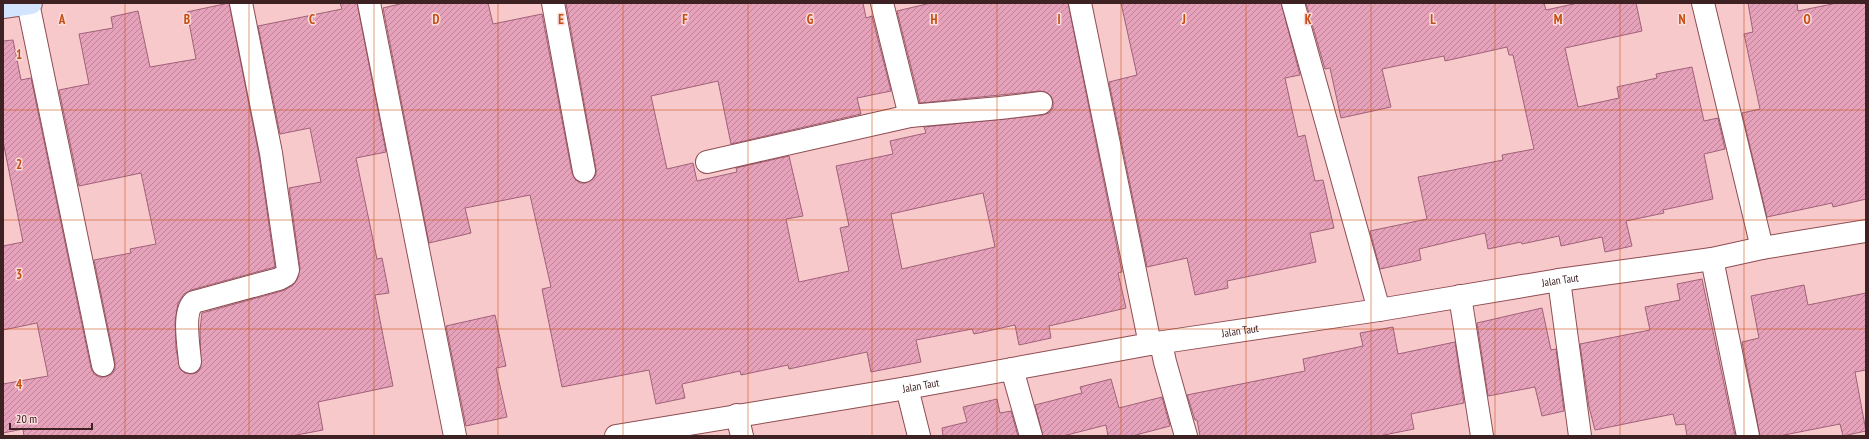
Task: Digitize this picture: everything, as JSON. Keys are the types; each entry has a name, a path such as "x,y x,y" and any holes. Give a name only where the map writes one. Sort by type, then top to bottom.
{"street":[{"path":"3,8 29,3 103,365"},
{"path":"190,362 187,319 190,305 194,302 279,279 286,275 288,270 271,154 241,3"},
{"path":"369,3 456,436"},
{"path":"553,3 584,171"},
{"path":"882,3 910,116"},
{"path":"1080,3 1156,343 1165,362 1186,436"},
{"path":"1293,3 1379,310"},
{"path":"1703,3 1762,248"},
{"path":"707,162 881,121 910,116 1041,103"},
{"name":"Jalan Taut","path":"630,435 737,415 906,388 1156,343 1379,310 1559,280 1712,259 1762,248 1866,231"},
{"path":"1712,259 1748,436"},
{"path":"1559,280 1580,436"},
{"path":"1460,296 1482,436"},
{"path":"1012,368 1031,436"},
{"path":"906,388 919,436"},
{"path":"737,415 742,436"}],"building":[{"path":"229,3 259,155 275,267 191,290 184,294 178,303 175,321 176,349 180,369 185,373 192,374 198,372 201,367 200,330 202,313 282,291 292,286 297,280 300,268 289,188 321,182 310,128 280,134 258,26 342,9 340,3 357,3 386,152 356,158 377,259 382,258 389,293 375,295 393,386 318,402 323,430 291,436 24,436 23,429 3,433 3,384 48,376 37,323 3,330 3,246 23,242 3,141 3,41 13,40 21,80 31,78 91,368 94,374 99,377 105,377 112,374 115,369 115,362 94,260 131,253 130,249 156,244 141,173 79,186 59,90 89,84 79,34 113,28 111,17 138,11 150,67 196,59 187,12"},
{"path":"404,3 488,3 493,24 542,14 572,173 575,179 580,183 586,183 592,180 596,175 596,169 566,3 863,3 866,18 872,16 891,91 857,98 861,114 731,144 718,81 651,96 667,169 693,163 697,181 737,172 736,168 789,156 803,216 786,219 799,282 849,271 840,228 849,226 836,166 893,154 890,141 926,133 924,127 1043,115 1049,113 1053,108 1051,96 1046,92 1040,91 920,103 897,11 931,3 1068,3 1122,272 1118,273 1126,308 1049,326 1051,338 1019,345 1015,325 974,334 972,329 916,340 921,362 871,372 867,352 789,369 788,365 741,375 740,371 682,384 685,398 656,404 649,370 562,387 542,289 551,287 530,195 465,208 471,233 429,243 383,8","holes":["983,193 995,247 902,269 891,214"]},
{"path":"1121,3 1281,3 1300,75 1285,78 1298,137 1305,135 1315,181 1323,180 1334,228 1310,233 1316,262 1227,281 1228,288 1195,295 1187,258 1147,267 1109,82 1137,75"},
{"path":"1306,3 1544,3 1546,10 1578,3 1636,3 1642,31 1565,48 1578,107 1619,98 1617,87 1657,78 1656,74 1692,67 1704,121 1718,118 1725,149 1704,154 1713,199 1663,210 1664,213 1626,221 1632,246 1605,252 1602,237 1561,246 1559,236 1522,244 1521,242 1488,249 1485,233 1419,249 1421,260 1380,269 1370,231 1427,219 1418,177 1503,160 1502,155 1534,149 1513,55 1509,55 1507,47 1445,61 1444,56 1382,69 1391,107 1341,118 1330,68 1325,69"},
{"path":"1748,3 1797,3 1798,11 1837,3 1866,3 1866,199 1833,207 1832,203 1767,217 1742,113 1760,109 1744,34 1753,32"},
{"path":"1702,279 1735,436 1687,436 1685,424 1676,425 1673,414 1595,430 1589,407 1580,344 1650,330 1645,307 1680,300 1677,284"},
{"path":"1804,285 1808,305 1866,293 1866,370 1855,372 1866,431 1843,436 1840,424 1779,436 1760,436 1742,342 1759,338 1751,296"},
{"path":"1542,308 1551,350 1556,349 1564,411 1542,416 1535,387 1488,396 1477,323"},
{"path":"495,315 506,366 496,368 507,417 466,426 446,326"},
{"path":"1393,327 1398,354 1455,342 1464,403 1411,414 1414,429 1379,436 1200,436 1197,420 1195,420 1187,395 1305,371 1303,359 1363,346 1360,333"},
{"path":"1111,379 1119,408 1162,397 1170,426 1132,436 1108,436 1106,425 1063,436 1043,436 1035,405 1082,393 1080,387"},
{"path":"997,399 1000,413 1011,411 1018,436 943,436 942,428 967,422 963,407"}]}
